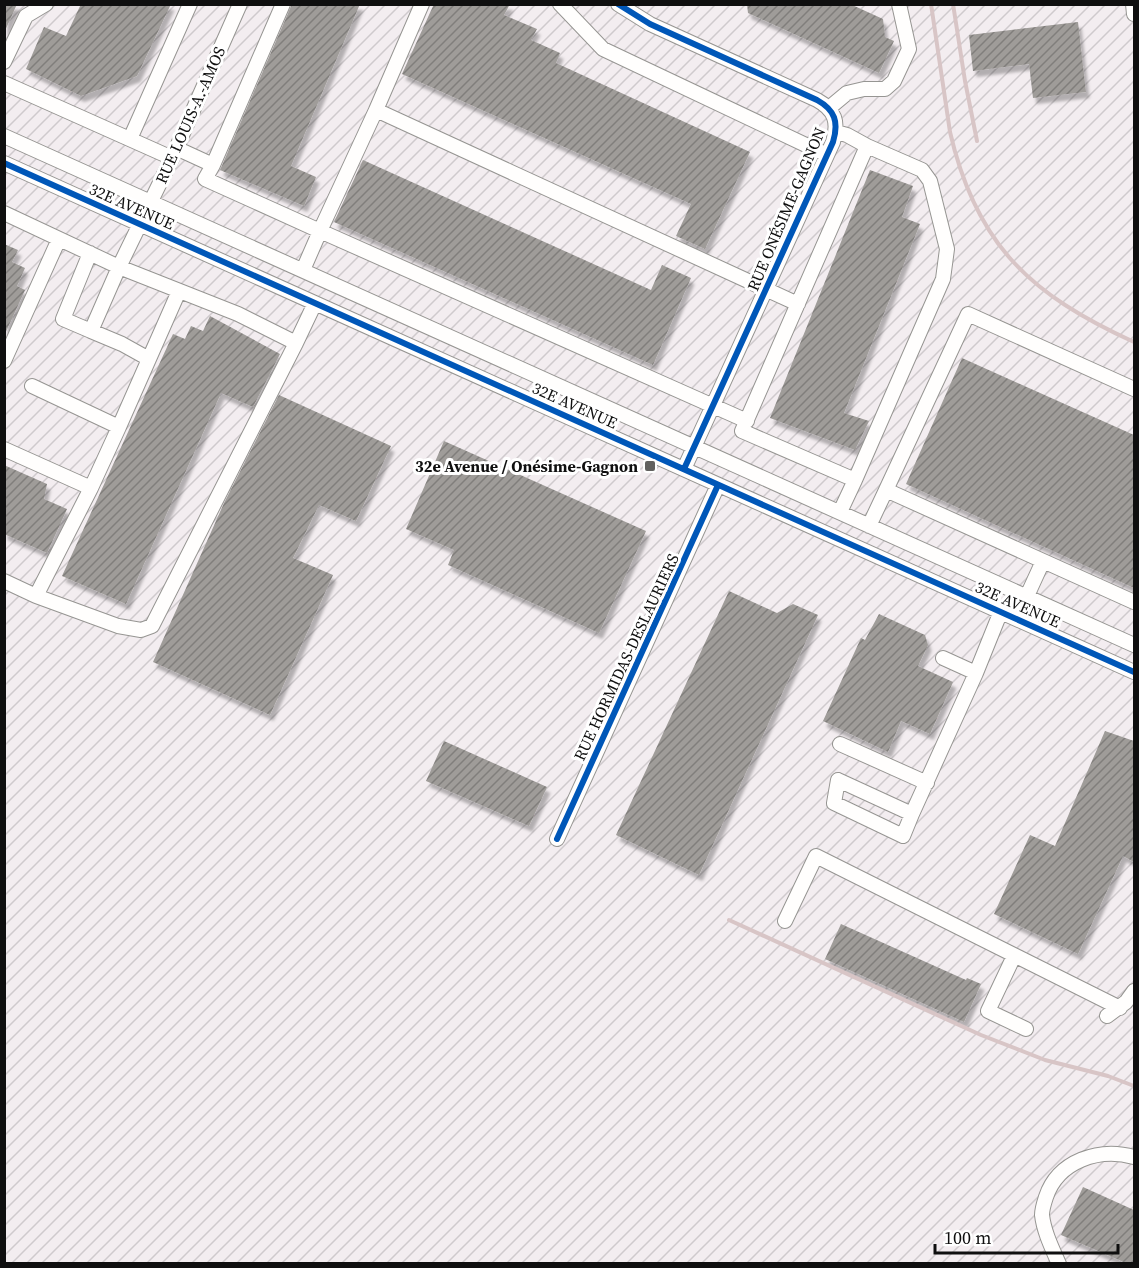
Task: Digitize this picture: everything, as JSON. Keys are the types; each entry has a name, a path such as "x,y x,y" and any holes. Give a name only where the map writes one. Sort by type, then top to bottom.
{"street":[{"path":"4,62 26,16 46,4"},
{"path":"130,139 190,4"},
{"name":"RUE LOUIS-A.-AMOS","path":"91,331 240,4"},
{"path":"283,4 205,179 747,421"},
{"path":"303,270 422,4"},
{"path":"560,4 603,49 827,155"},
{"name":"RUE ONÉSIME-GAGNON","path":"618,4 650,24 809,96 829,108 835,117 836,132 827,155 684,469"},
{"path":"829,108 847,93 864,89 885,89 894,81 909,49 899,4"},
{"path":"1133,4 1134,14"},
{"path":"4,82 130,139 213,165"},
{"path":"376,110 798,304"},
{"path":"836,132 847,135 922,170 926,174 930,180 947,249 944,279 840,512"},
{"name":"32E AVENUE","path":"4,136 1134,645"},
{"path":"855,480 742,431 867,146"},
{"name":"32E AVENUE","path":"4,163 1134,672"},
{"path":"4,213 119,267 238,314 296,343"},
{"path":"4,361 59,239"},
{"path":"90,254 63,319 149,358"},
{"path":"36,596 92,488 179,291"},
{"path":"4,581 36,596 118,626 141,630 152,626 315,303"},
{"path":"869,526 968,314 1134,389"},
{"path":"32,386 119,427"},
{"path":"4,449 92,488"},
{"name":"RUE HORMIDAS-DESLAURIERS","path":"557,839 718,485"},
{"path":"886,490 1134,602"},
{"path":"1027,596 1043,561"},
{"path":"912,814 838,780 834,803 903,836 976,673 1001,611"},
{"path":"943,658 976,673"},
{"path":"840,744 927,783"},
{"path":"785,921 816,856 1120,1008"},
{"path":"1014,956 988,1011 1026,1029"},
{"path":"1107,1016 1120,1008 1134,991"},
{"path":"1059,1263 1050,1244 1042,1214 1043,1204 1054,1179 1063,1169 1076,1162 1097,1156 1117,1154 1134,1157"}],"shaded area":[{"path":"5,5 1134,5 1134,1263 5,1263"}],"building":[{"path":"4,4 17,4 4,33"},
{"path":"81,4 171,4 137,76 81,96 26,69 44,27 66,36"},
{"path":"292,4 360,4 291,166 316,177 304,206 220,170"},
{"path":"434,4 510,4 504,15 537,29 531,40 560,53 556,63 750,152 705,249 676,236 691,204 402,74"},
{"path":"747,4 850,4 883,19 885,37 894,41 879,73 748,13"},
{"path":"1078,22 1086,92 1033,98 1029,64 973,71 969,35"},
{"path":"363,160 651,290 662,265 691,278 653,365 334,222"},
{"path":"870,170 913,186 902,217 920,224 844,413 869,421 855,450 770,418"},
{"path":"4,244 18,250 12,262 25,268 17,286 25,290 4,336"},
{"path":"210,316 280,354 253,407 221,393 126,604 62,576 173,334 185,339 191,326 203,331"},
{"path":"962,358 1134,435 1134,588 906,484"},
{"path":"279,395 391,446 356,521 319,505 293,558 333,575 270,715 153,662 224,503"},
{"path":"444,441 646,531 599,633 448,565 454,550 406,529"},
{"path":"4,465 47,484 44,499 67,509 47,553 4,534"},
{"path":"729,591 777,613 793,604 818,615 699,875 616,835"},
{"path":"879,614 925,635 928,645 918,666 953,682 930,734 901,721 888,752 823,721 861,638 865,640"},
{"path":"1105,731 1134,741 1134,862 1123,856 1078,954 994,914 1030,835 1055,846"},
{"path":"444,741 547,787 529,826 426,781"},
{"path":"841,924 966,980 967,978 981,984 964,1022 825,959"},
{"path":"1083,1187 1134,1210 1134,1263 1126,1263 1061,1235"}],"railway":[{"path":"931,4 950,132 961,172 975,206 992,236 1013,262 1037,285 1065,305 1134,342"},
{"path":"953,4 977,141"},
{"path":"729,920 981,1035 1045,1060 1108,1076 1134,1086"}],"cycle path":[{"path":"618,4 650,24 817,100 832,112 836,128 833,142 684,469"},
{"path":"4,163 1134,672"},
{"path":"557,839 718,485"}],"place":[{"name":"32e Avenue / Onésime-Gagnon","path":"650,466"}]}
